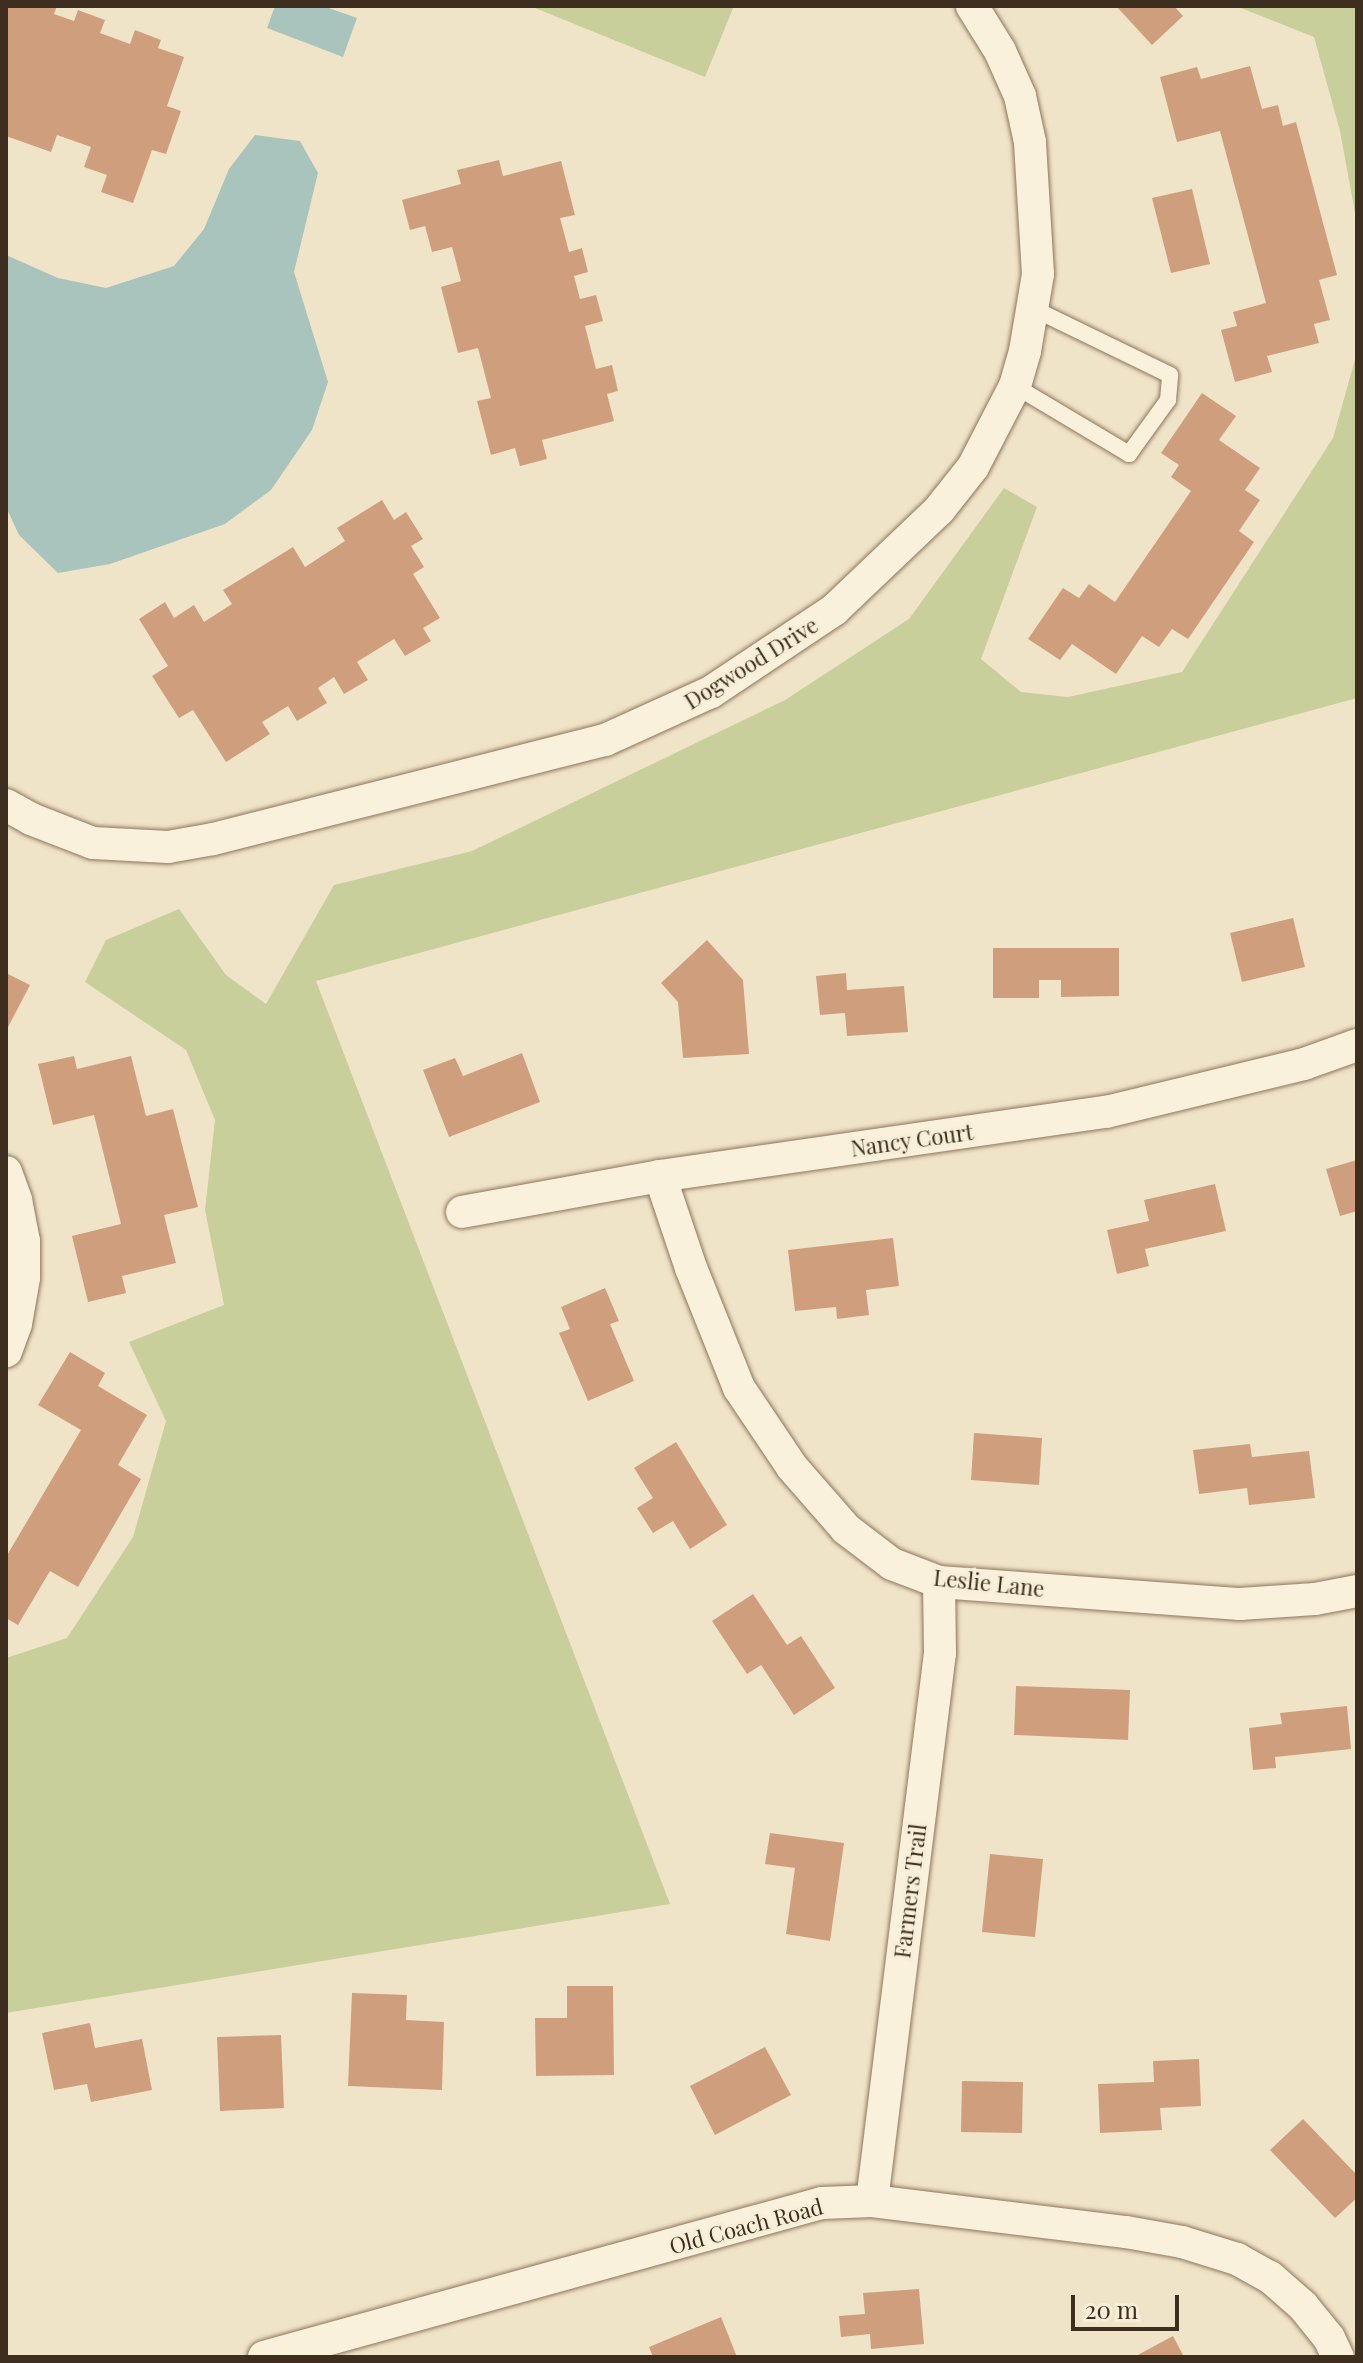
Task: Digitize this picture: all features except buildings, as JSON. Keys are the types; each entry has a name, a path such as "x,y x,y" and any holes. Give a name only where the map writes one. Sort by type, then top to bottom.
{"street":[{"name":"Dogwood Drive","path":"6,805 41,824 93,843 168,847 563,752 663,716 711,692 765,659 834,610 891,560 939,510 973,467 1015,386 1034,309 1038,274 1030,142 1020,96 1000,51 972,6"},
{"name":"Nancy Court","path":"462,1212 660,1176 1106,1112 1304,1064 1357,1045"},
{"path":"6,1172 16,1200 24,1241 24,1278 9,1332"},
{"name":"Leslie Lane","path":"660,1176 691,1268 739,1388 792,1467 846,1529 892,1564 939,1582 1240,1604 1315,1599 1357,1591"},
{"name":"Farmers Trail","path":"872,2201 940,1653 939,1582"},
{"name":"Old Coach Road","path":"264,2357 822,2203 872,2201 1126,2232 1182,2242 1237,2259 1270,2277 1303,2306 1329,2338 1338,2357"}],"lane":[{"path":"1015,386 1129,454 1168,400 1170,375 1034,309"}],"green space":[{"path":"530,6 734,6 705,77"},
{"path":"1236,6 1357,6 1357,224 1340,131 1314,37"},
{"path":"1357,352 1357,698 316,981 670,1904 6,2013 6,1658 67,1638 133,1537 166,1421 129,1342 224,1305 205,1210 215,1120 186,1050 85,982 106,940 179,909 226,975 266,1004 334,885 472,851 785,700 909,619 1004,488 1037,507 981,659 1021,692 1068,697 1182,672 1333,438"}],"water":[{"path":"275,6 323,6 357,18 343,57 267,28"},
{"path":"255,135 300,141 318,173 294,272 328,382 312,430 271,490 225,524 110,564 58,573 19,535 6,507 6,255 58,278 106,288 174,266 204,229 229,169"}]}
